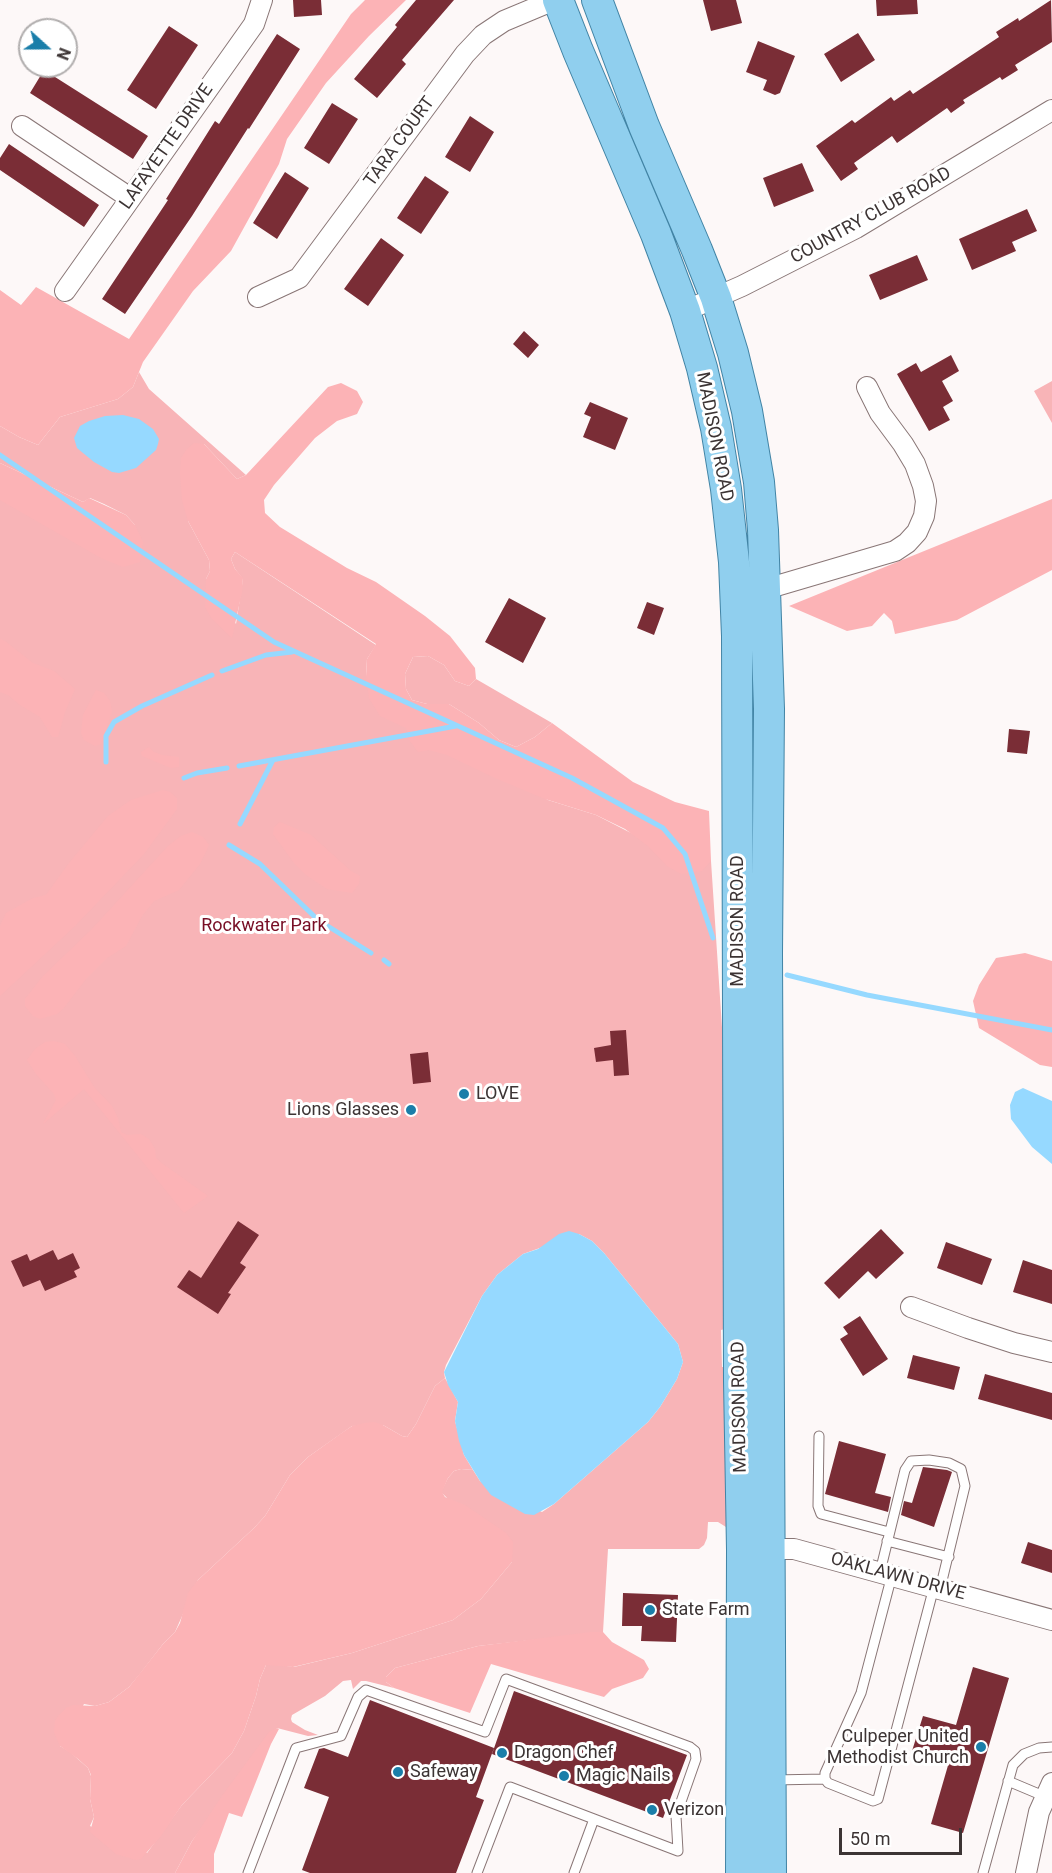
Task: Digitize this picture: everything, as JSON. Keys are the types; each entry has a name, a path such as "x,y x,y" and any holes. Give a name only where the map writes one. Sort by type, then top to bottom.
{"main road":[{"name":"MADISON ROAD","path":"558,0 660,244 685,311 702,368 716,428 726,489 734,562 737,636 739,1349 757,1550 771,1780 771,1873"},
{"name":"MADISON ROAD","path":"597,0 644,126 716,298 733,353 747,411 759,482 766,589 769,709 767,953 757,1550 741,1873"}],"street":[{"name":"LAFAYETTE DRIVE","path":"65,291 254,24 262,0"},
{"name":"TARA COURT","path":"258,297 299,278 465,54 483,35 504,21 554,0"},
{"name":"COUNTRY CLUB ROAD","path":"685,311 716,298 856,228 1052,110"},
{"path":"22,126 130,198"},
{"path":"766,589 895,551 917,532 924,516 926,501 923,486 915,464 880,413 867,387"},
{"path":"911,1306 980,1332 1052,1352"},
{"name":"OAKLAWN DRIVE","path":"757,1550 794,1549 1052,1620"},
{"path":"1026,1873 1039,1812 1049,1790"}],"lane":[{"path":"819,1436 818,1506 821,1514 949,1557"},
{"path":"929,1460 949,1463 961,1469 965,1486 949,1557 937,1588 878,1799 873,1801 828,1783 825,1773 861,1693 886,1574 888,1537 905,1470 911,1461 929,1460"},
{"path":"248,1873 296,1748 341,1736 356,1700 366,1690 485,1732 506,1679 690,1747 695,1751 697,1757 676,1816 678,1851 510,1787 477,1873"},
{"path":"983,1873 1014,1765 1024,1754 1039,1748 1052,1747"},
{"path":"771,1780 825,1779"},
{"path":"1008,1781 1049,1790"},
{"path":"574,1873 594,1819"}],"green space":[{"name":"Rockwater Park","path":"139,372 149,389 246,475 237,479 204,444 188,521 209,560 210,571 206,579 236,624 243,579 231,559 235,552 376,645 367,659 366,676 548,800 596,815 629,832 711,861 731,1164 725,1329 721,1330 722,1367 726,1367 730,1526 708,1522 707,1538 699,1549 608,1549 603,1632 478,1646 395,1668 386,1677 386,1682 394,1688 361,1681 353,1689 351,1680 343,1681 325,1696 292,1715 292,1722 318,1735 308,1736 277,1728 192,1841 175,1873 0,1873 0,488 135,525 126,515 104,504 90,498 83,502 0,463 0,426 38,445 60,417 118,399 133,387","holes":["579,1234 592,1241 678,1344 683,1362 677,1379 648,1422 542,1512 480,1481 473,1470 454,1471 441,1492 512,1562 481,1599 453,1620 352,1653 294,1667 266,1665 244,1731 232,1753 182,1805 147,1853 90,1826 94,1817 90,1799 91,1776 88,1768 60,1746 84,1704 95,1706 109,1702 129,1687 175,1632 198,1580 265,1516 290,1475 308,1457 352,1426 383,1425 407,1437 435,1386 445,1378 446,1365 482,1296 497,1275 523,1254"]},
{"path":"1052,381 1052,423 1034,391"},
{"path":"428,656 444,665 455,681 469,686 476,679 552,723 535,737 516,747 499,740 479,723 449,704 427,704 412,700 406,689 405,674 413,657"}],"shaded area":[{"path":"365,0 406,0 326,83 287,139 279,164 231,251 193,291 143,362 133,387 118,399 60,417 38,445 0,426 0,290 21,305 36,287 129,339 351,14"},
{"path":"341,383 357,391 363,402 357,414 337,421 315,438 274,485 264,500 265,513 280,527 347,568 376,582 425,616 450,636 475,668 476,679 469,686 455,681 444,665 428,656 413,657 405,674 406,689 412,700 427,704 449,704 479,723 499,740 516,747 535,737 552,723 633,782 675,802 709,811 711,861 702,871 681,874 667,866 648,846 625,829 596,815 545,799 447,755 429,750 418,752 410,741 406,728 380,716 369,698 366,676 367,659 376,644 235,552 231,559 235,569 243,578 232,638 212,619 205,607 206,579 210,571 209,560 188,521 182,500 181,458 194,443 204,444 237,479 246,475 328,387"},
{"path":"0,463 83,502 89,498 126,515 135,525 143,542 140,562 123,567 101,558 0,500"},
{"path":"1052,499 1052,570 957,620 895,634 892,621 884,613 872,626 847,631 789,606"},
{"path":"0,639 33,663 54,671 75,689 58,737 52,737 40,717 0,692"},
{"path":"96,690 104,693 110,701 112,711 101,744 95,746 84,740 81,733 83,715"},
{"path":"149,747 162,755 179,757 179,767 171,768 142,756 141,752"},
{"path":"163,790 177,798 177,809 144,854 75,926 0,996 0,926 6,913 33,898 46,895 108,816 131,800"},
{"path":"280,822 311,835 351,871 360,876 359,884 352,893 327,889 306,875 294,863 273,834 274,827"},
{"path":"192,832 203,837 209,845 200,864 179,890 154,901 142,916 126,946 107,958 86,979 63,1009 57,1014 40,1019 33,1016 25,1006 25,999 43,976 91,930 168,846 181,836"},
{"path":"1025,953 1052,961 1052,1067 1040,1065 979,1028 973,1001 979,985 996,958"},
{"path":"54,1041 65,1044 94,1087 112,1106 121,1132 127,1135 141,1134 149,1139 155,1149 156,1158 208,1196 184,1213 84,1089 43,1124 56,1100 54,1094 27,1060 35,1049 45,1042"},
{"path":"445,1378 458,1402 455,1421 464,1455 473,1470 454,1471 442,1492 445,1497 465,1505 506,1533 513,1542 512,1562 481,1599 453,1620 352,1653 293,1667 266,1665 244,1731 232,1753 182,1805 161,1836 141,1859 136,1860 116,1854 90,1832 94,1817 90,1799 91,1775 88,1768 60,1746 54,1732 55,1721 59,1715 73,1705 95,1706 109,1702 129,1687 175,1632 180,1623 188,1593 198,1580 265,1516 290,1475 308,1457 352,1426 365,1423 374,1422 383,1425 407,1437 435,1386"},
{"path":"603,1632 612,1642 644,1660 649,1669 643,1678 612,1689 604,1697 491,1664 470,1713 394,1688 386,1682 386,1677 395,1668 478,1646"},
{"path":"279,1729 242,1817 229,1813 214,1854 214,1873 175,1873 192,1841 222,1796 269,1732"}],"water":[{"path":"123,415 139,419 153,429 159,439 156,450 136,468 119,473 112,472 94,462 77,448 74,438 80,426 89,421 105,416"},
{"path":"1023,1088 1052,1101 1052,1164 1032,1147 1011,1119 1010,1105 1015,1092"},
{"path":"569,1231 592,1241 604,1253 678,1344 683,1362 677,1379 648,1422 554,1504 534,1515 525,1514 491,1495 464,1455 455,1421 458,1402 448,1385 444,1372 482,1296 497,1275 523,1254 538,1249 559,1234"}],"building":[{"path":"293,0 321,0 322,15 294,17"},
{"path":"416,0 454,0 402,60 406,64 377,98 354,79"},
{"path":"703,0 736,0 742,23 711,31"},
{"path":"876,0 917,0 918,14 877,16"},
{"path":"1051,0 1052,42 1015,65 1018,70 1002,80 1000,77 963,100 965,103 951,113 947,108 897,143 892,136 854,163 858,169 841,181 816,146 852,120 855,123 891,97 894,101 910,90 913,94 999,37 996,32 1018,18 1019,21"},
{"path":"169,26 198,45 156,109 127,90"},
{"path":"858,33 875,60 841,82 824,54"},
{"path":"277,34 300,49 192,216 125,314 102,299 168,200 166,199 215,121 219,124"},
{"path":"758,41 795,56 780,93 775,95 763,90 767,80 746,72"},
{"path":"39,78 57,78 148,136 133,159 30,93"},
{"path":"332,103 358,119 329,164 304,148"},
{"path":"470,116 494,132 470,172 445,157"},
{"path":"9,144 99,205 84,227 0,170 0,158"},
{"path":"802,163 814,191 774,207 763,178"},
{"path":"285,172 309,188 277,239 253,223"},
{"path":"425,176 449,192 421,234 397,218"},
{"path":"1027,209 1037,231 1012,242 1016,251 972,270 959,239"},
{"path":"381,238 404,255 368,306 344,289"},
{"path":"917,255 928,280 880,300 869,275"},
{"path":"524,331 539,345 528,358 513,344"},
{"path":"951,355 959,371 942,381 953,401 943,407 950,420 929,431 897,374 916,363 921,372"},
{"path":"590,402 628,418 615,450 583,437 591,417 584,414"},
{"path":"509,598 546,618 523,663 485,642"},
{"path":"647,602 664,608 654,635 637,628"},
{"path":"1009,729 1030,731 1027,754 1007,752"},
{"path":"626,1030 629,1075 614,1076 613,1060 596,1062 594,1048 611,1045 610,1031"},
{"path":"428,1052 431,1082 413,1084 410,1054"},
{"path":"238,1221 259,1235 240,1263 246,1267 228,1293 231,1294 218,1314 177,1287 189,1270 201,1278"},
{"path":"881,1229 904,1253 876,1279 868,1271 839,1299 824,1283"},
{"path":"946,1242 992,1259 982,1285 937,1268"},
{"path":"53,1250 58,1260 73,1253 80,1268 74,1271 77,1277 45,1291 40,1280 23,1287 11,1261 27,1254 30,1261"},
{"path":"1023,1260 1052,1270 1052,1304 1013,1292"},
{"path":"860,1316 888,1359 863,1376 840,1339 848,1334 843,1327"},
{"path":"913,1355 960,1367 954,1390 907,1378"},
{"path":"985,1374 1052,1393 1052,1420 978,1399"},
{"path":"839,1441 886,1454 875,1493 891,1497 888,1512 825,1494"},
{"path":"923,1467 952,1472 934,1527 901,1515 904,1501 912,1503"},
{"path":"1028,1542 1052,1550 1052,1573 1021,1563"},
{"name":"State Farm","path":"623,1593 678,1595 676,1642 641,1641 642,1626 622,1626"},
{"path":"973,1667 1009,1678 963,1833 931,1824 949,1762 912,1751 923,1716 956,1725"},
{"path":"514,1691 687,1755 663,1818 492,1754"},
{"name":"Safeway","path":"370,1700 494,1748 476,1797 484,1800 456,1873 310,1873 302,1870 329,1797 304,1788 319,1749 324,1748 348,1757"}],"waterway":[{"path":"0,455 274,642 572,778 663,828 685,854 713,938"},
{"path":"222,671 266,655 292,652"},
{"path":"106,762 106,736 114,722 142,706 212,675"},
{"path":"239,766 456,726"},
{"path":"240,824 273,760"},
{"path":"184,778 197,773 227,768"},
{"path":"229,845 260,864 318,920 371,953"},
{"path":"384,960 389,964"},
{"path":"787,975 867,995 1052,1030"}],"place":[{"name":"LOVE","path":"464,1094"},
{"name":"Lions Glasses","path":"411,1110"},
{"name":"State Farm","path":"650,1610"},
{"name":"Culpeper United Methodist Church","path":"981,1747"},
{"name":"Dragon Chef","path":"502,1753"},
{"name":"Safeway","path":"398,1772"},
{"name":"Magic Nails","path":"564,1776"},
{"name":"Verizon","path":"652,1810"}]}
